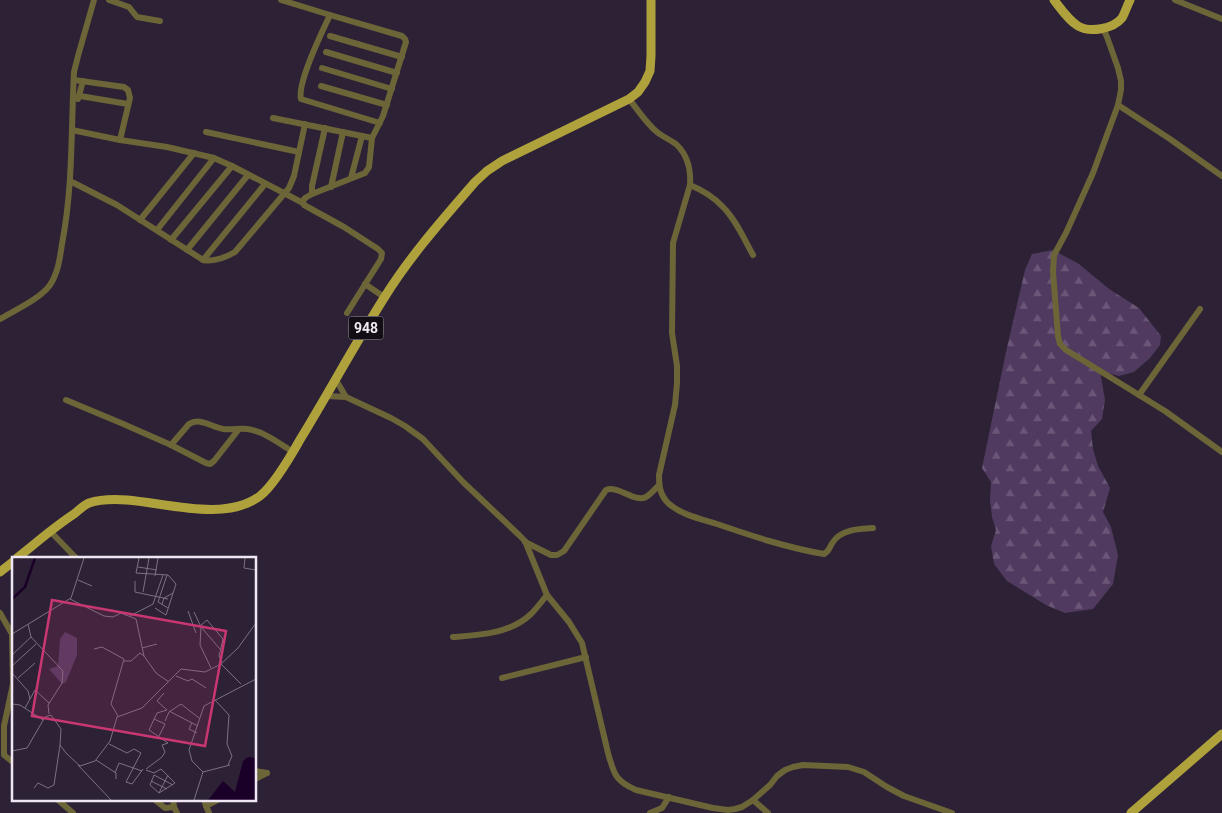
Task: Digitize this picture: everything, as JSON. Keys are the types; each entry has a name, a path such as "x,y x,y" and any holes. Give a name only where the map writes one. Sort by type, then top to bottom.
{"main road":[{"name":"948","path":"18,557 61,522 89,503 108,499 215,510 248,503 260,496 270,486 293,452 384,297 406,265 475,182 486,171 502,161 629,99 638,92 650,70 651,0"},
{"path":"1054,0 1072,21 1080,27 1089,29 1103,28 1117,23 1122,18 1130,0"},
{"path":"0,572 12,563"},
{"path":"1131,813 1222,734"}],"street":[{"path":"0,319 44,292 56,274 65,231 70,181 74,80 78,56 94,0"},
{"path":"109,0 129,7 134,15 160,21"},
{"path":"281,0 402,36 406,42 387,105 372,138 368,170 365,173 312,194 305,198 303,203"},
{"path":"1175,0 1222,19"},
{"path":"330,16 309,62 300,97 303,100 380,124"},
{"path":"1103,28 1121,80 1121,90 1118,105 1094,173 1054,255 1055,305 1060,344 1165,411 1222,452"},
{"path":"330,36 402,57"},
{"path":"326,52 397,73"},
{"path":"322,68 392,90"},
{"path":"74,80 124,87 126,89 129,94 128,104 120,140"},
{"path":"73,104 80,96 83,81"},
{"path":"321,86 387,105"},
{"path":"80,96 128,104"},
{"path":"629,99 649,124 676,145 684,154 690,175 690,185 673,243 672,333 677,383 675,406 661,466 659,486 661,494 674,508 684,513 748,535 824,554 829,550 833,540 852,529 873,528"},
{"path":"1118,105 1222,176"},
{"path":"273,118 372,138"},
{"path":"70,181 117,205 203,260 217,261 235,252 292,183 305,124"},
{"path":"312,194 312,186 325,128"},
{"path":"72,130 167,147 214,158 303,203 344,227 380,251 382,255 347,313"},
{"path":"206,132 299,152"},
{"path":"331,186 343,132"},
{"path":"351,178 362,136"},
{"path":"140,220 194,153"},
{"path":"157,230 214,158"},
{"path":"171,240 232,166"},
{"path":"187,250 248,175"},
{"path":"203,260 265,184"},
{"path":"690,185 706,193 723,207 753,255"},
{"path":"365,284 384,297"},
{"path":"1140,395 1200,309"},
{"path":"336,380 346,397"},
{"path":"327,396 346,397 391,418 423,438 462,482 525,542 547,596 577,633 582,643 613,770 618,779 626,786 636,790 728,810 742,807 753,800 784,770 793,767 825,765 856,768 904,796 952,813"},
{"path":"66,400 171,445 210,464 239,429"},
{"path":"171,445 184,428 193,421 198,421 222,429 252,430 261,433 293,452"},
{"path":"525,542 552,555 557,555 564,552 606,490 613,489 637,498 644,498 659,486"},
{"path":"50,531 75,557"},
{"path":"453,637 496,632 516,624 530,614 547,596"},
{"path":"0,613 12,634"},
{"path":"502,678 586,657"},
{"path":"12,689 4,726 4,755 12,761"},
{"path":"256,771 267,773 256,778"},
{"path":"650,813 662,808 669,797"},
{"path":"57,800 73,813"},
{"path":"155,800 165,808 176,810"},
{"path":"753,800 768,813"},
{"path":"205,803 209,813"}],"green space":[{"path":"1053,250 1079,264 1109,289 1139,308 1161,336 1160,345 1150,358 1134,372 1119,376 1100,371 1105,400 1102,419 1091,431 1093,449 1098,466 1110,488 1103,512 1111,527 1118,555 1113,584 1093,609 1065,613 1046,605 1007,581 994,564 991,546 996,530 990,500 991,482 982,468 1025,270 1032,254"}]}
